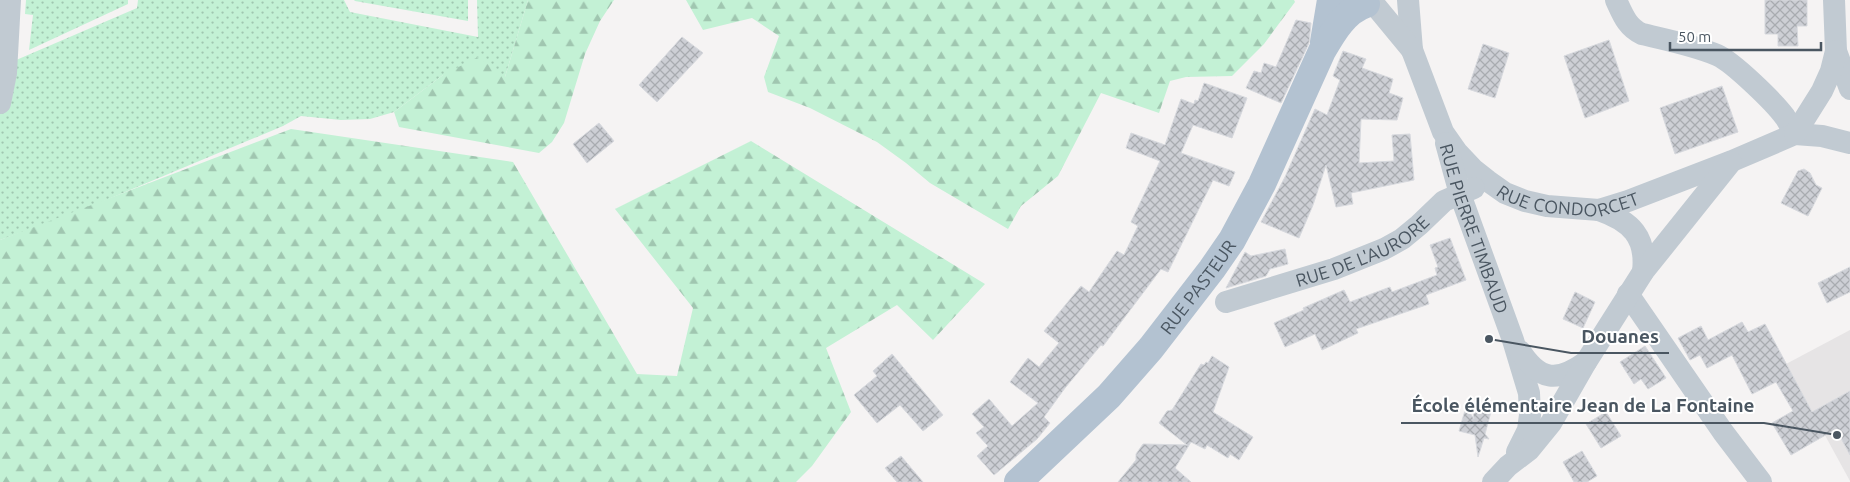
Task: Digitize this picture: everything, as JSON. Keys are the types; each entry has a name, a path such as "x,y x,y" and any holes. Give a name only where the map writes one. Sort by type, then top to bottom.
{"main road":[{"name":"RUE PASTEUR","path":"1322,51 1331,0"},
{"name":"RUE PASTEUR","path":"1018,482 1109,396 1151,348 1212,269 1232,240 1262,184 1322,51 1339,23 1354,10 1370,2"}],"street":[{"path":"0,103 6,73 10,0"},
{"name":"RUE CONDORCET","path":"1408,0 1412,50 1443,132 1463,158 1488,181 1505,193 1525,201 1547,206 1599,210 1628,201 1732,161 1795,134"},
{"path":"1616,0 1626,22 1633,30 1704,50 1730,63 1776,106 1795,134"},
{"path":"1834,0 1836,51 1850,89"},
{"name":"RUE CONDORCET","path":"1370,2 1412,50"},
{"path":"1795,134 1822,91 1836,51"},
{"name":"RUE PIERRE TIMBAUD","path":"1443,132 1460,194 1513,340 1529,393 1530,415 1528,430 1522,445 1508,466 1493,482"},
{"path":"1795,134 1822,136 1850,143"},
{"name":"RUE PIERRE TIMBAUD","path":"1508,466 1529,450 1551,423 1586,362 1643,272 1732,161"},
{"name":"RUE DE L'AURORE","path":"1226,302 1334,269 1384,249 1402,239 1444,201 1488,181"},
{"path":"1599,210 1613,215 1626,223 1637,235 1644,249 1643,272"},
{"path":"1628,294 1723,432 1761,482"},
{"path":"1513,340 1527,362 1544,374 1564,375 1586,362"}],"shaded area":[{"path":"1850,330 1850,481 1786,364"}],"green space":[{"path":"26,0 128,0 128,4 29,50 33,15 25,14"},
{"path":"138,0 344,0 350,12 478,37 477,0 528,0 505,77 443,75 394,112 370,119 341,120 301,116 283,126 68,216 0,240 0,67 137,8"},
{"path":"468,0 468,21 355,1"},
{"path":"528,0 614,0 600,21 585,54 564,123 552,142 539,153 399,127 394,112 443,75 478,57 505,77"},
{"path":"686,0 1294,0 1295,2 1264,44 1232,76 1186,77 1170,81 1159,113 1101,93 1058,176 1021,206 1008,229 930,183 877,142 810,108 768,92 764,77 779,36 752,18 703,30"},
{"path":"291,129 513,162 637,374 677,376 693,308 615,209 751,141 985,284 933,340 897,305 826,348 851,412 812,466 796,482 0,482 0,240"}],"building":[{"path":"1765,0 1807,0 1807,26 1797,26 1798,46 1778,46 1778,34 1765,34"},
{"path":"1296,20 1311,23 1309,43 1281,103 1246,88 1254,71 1261,73 1264,63 1276,67"},
{"path":"682,37 703,53 657,102 639,85"},
{"path":"1609,40 1629,101 1585,118 1564,56"},
{"path":"1483,44 1509,53 1495,98 1468,89"},
{"path":"1343,51 1366,59 1362,68 1393,79 1389,93 1403,98 1397,120 1361,119 1359,163 1394,161 1392,135 1410,134 1414,180 1351,193 1353,204 1336,207 1326,165 1313,205 1299,238 1261,222 1285,177 1315,109 1327,115 1340,80 1333,76"},
{"path":"1204,83 1247,98 1232,138 1193,125 1181,153 1235,172 1229,186 1213,180 1168,272 1161,269 1103,346 1101,345 1065,388 1044,417 1050,423 1037,439 994,475 977,456 988,446 976,433 984,427 972,414 989,399 1012,426 1038,403 1010,382 1028,358 1039,367 1059,343 1044,331 1081,286 1089,292 1117,251 1124,255 1138,226 1131,222 1160,161 1126,148 1131,133 1165,145 1181,99 1194,104 1195,100 1198,101"},
{"path":"1722,86 1738,132 1675,154 1660,108"},
{"path":"599,123 614,141 587,163 573,144"},
{"path":"1804,169 1810,173 1816,185 1822,188 1808,216 1781,203 1798,171"},
{"path":"1450,238 1466,280 1426,295 1429,304 1356,329 1358,333 1322,350 1315,334 1285,347 1274,323 1344,290 1350,302 1390,287 1392,292 1437,275 1435,268 1438,267 1430,245"},
{"path":"1285,249 1288,264 1270,269 1266,276 1226,288 1245,252 1251,256"},
{"path":"1850,267 1850,292 1827,303 1818,283"},
{"path":"1575,292 1595,302 1583,328 1563,319"},
{"path":"1742,322 1748,332 1765,324 1812,412 1850,391 1850,455 1836,429 1791,455 1772,423 1793,411 1776,382 1752,394 1732,355 1707,368 1700,355 1690,360 1678,338 1701,326 1708,340"},
{"path":"1645,346 1666,378 1648,389 1641,379 1634,384 1620,362"},
{"path":"892,354 943,415 923,431 900,405 877,423 854,395 877,376 873,371"},
{"path":"1212,356 1229,367 1213,412 1253,437 1239,460 1230,454 1228,458 1207,445 1205,449 1191,442 1175,468 1191,482 1118,482 1136,460 1136,454 1143,444 1187,445 1159,423 1167,411 1172,410 1201,364 1208,363"},
{"path":"1472,402 1492,408 1485,434 1489,439 1484,438 1478,457 1475,435 1459,431 1466,407 1474,419"},
{"path":"1606,412 1621,436 1601,448 1586,424"},
{"path":"1582,451 1597,476 1587,482 1574,482 1563,462"},
{"path":"901,456 923,482 897,482 885,468"}],"place":[{"name":"Douanes","path":"1489,339"},
{"name":"École élémentaire Jean de La Fontaine","path":"1837,435"}]}
